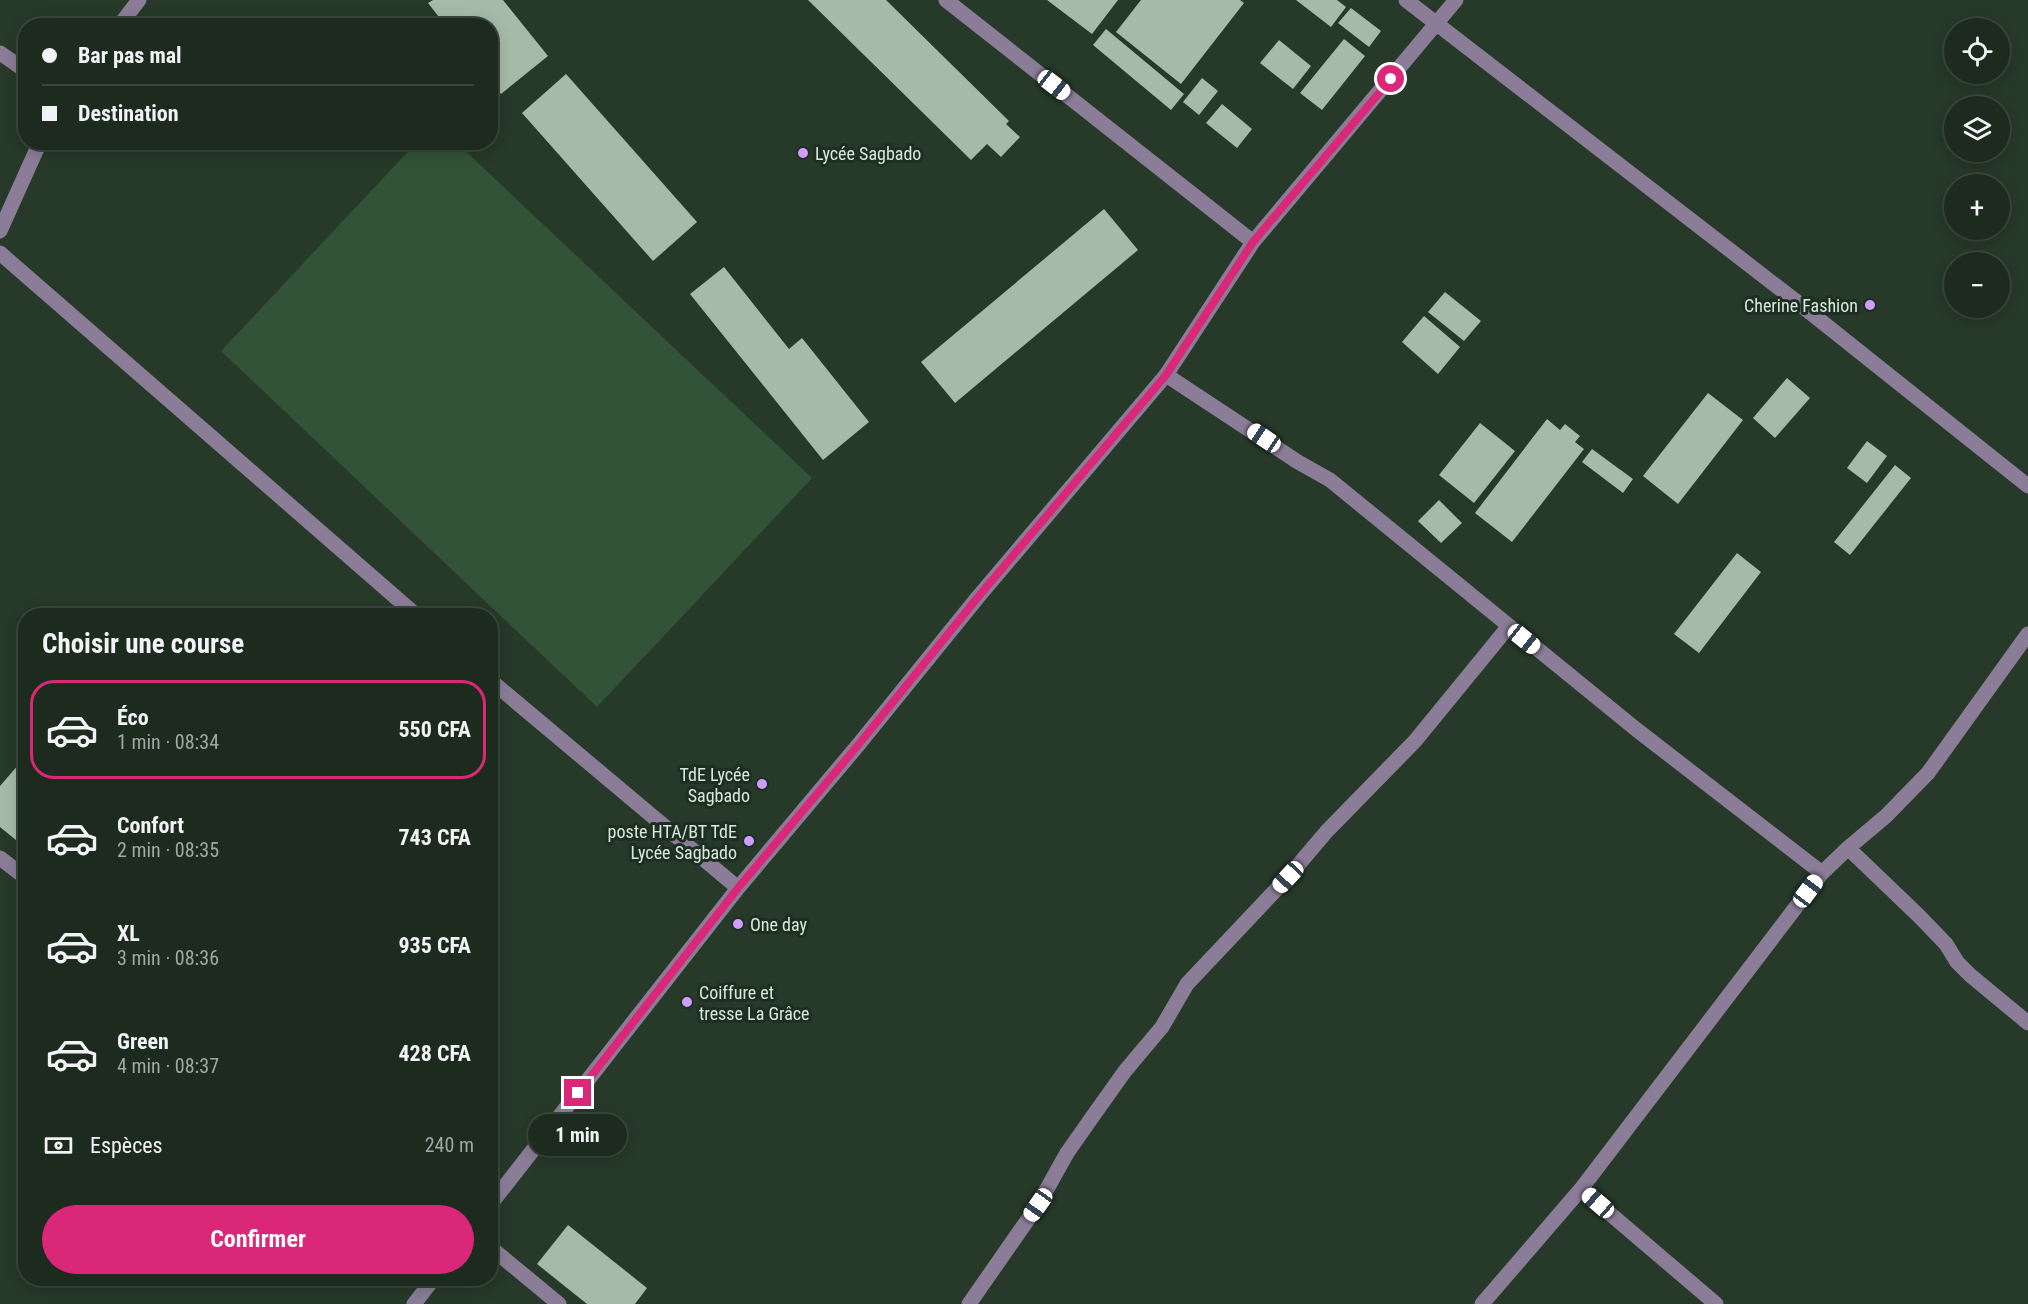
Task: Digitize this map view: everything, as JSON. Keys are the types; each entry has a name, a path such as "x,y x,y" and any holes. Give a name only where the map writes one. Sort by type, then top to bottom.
{"street":[{"path":"124,18 139,0"},
{"path":"946,0 1253,242"},
{"path":"1406,0 1797,302 2028,486"},
{"path":"498,1195 738,888 859,744 985,588 1166,375 1253,242 1456,0"},
{"path":"0,52 18,65"},
{"path":"0,231 36,150"},
{"path":"0,253 408,608"},
{"path":"1166,375 1298,462 1330,480 1637,730 1822,873"},
{"path":"969,1304 1038,1205 1074,1144 1125,1071 1162,1027 1187,984 1288,877 1327,831 1415,741 1509,626"},
{"path":"1482,1304 1581,1189 1822,873 1886,816 1928,774 2028,634"},
{"path":"498,687 738,888"},
{"path":"1848,848 1946,944 1970,975 2028,1023"},
{"path":"0,858 18,872"},
{"path":"1581,1189 1716,1304"},
{"path":"498,1254 560,1304"},
{"path":"414,1304 428,1286"}],"green space":[{"path":"409,150 464,150 812,478 597,707 498,613 498,608 492,608 221,351"}],"building":[{"path":"433,0 503,0 548,56 501,94 498,90 498,18 440,18 428,3"},
{"path":"808,0 886,0 1009,121 1006,124 1020,137 1001,157 987,144 971,160"},
{"path":"1047,0 1118,0 1092,34"},
{"path":"1141,0 1240,0 1244,3 1181,84 1116,32"},
{"path":"1296,0 1337,0 1346,7 1331,27"},
{"path":"1351,8 1381,31 1369,47 1338,23"},
{"path":"1106,29 1184,94 1171,110 1093,45"},
{"path":"1344,39 1365,56 1322,110 1300,93"},
{"path":"1279,40 1311,66 1293,89 1260,63"},
{"path":"566,74 697,222 653,261 522,113"},
{"path":"1202,78 1218,91 1199,115 1183,102"},
{"path":"1222,104 1252,129 1237,148 1206,123"},
{"path":"1104,209 1138,250 955,403 921,362"},
{"path":"724,267 789,349 802,338 869,422 823,460 690,294"},
{"path":"1445,292 1481,321 1464,341 1428,312"},
{"path":"1424,316 1460,347 1438,374 1402,342"},
{"path":"1787,378 1810,398 1775,438 1753,418"},
{"path":"1708,393 1743,420 1678,504 1643,476"},
{"path":"1547,419 1560,430 1565,424 1580,436 1575,442 1584,449 1512,542 1475,513"},
{"path":"1480,423 1515,451 1474,503 1439,475"},
{"path":"1867,441 1887,456 1867,483 1847,468"},
{"path":"1592,449 1633,479 1623,493 1582,462"},
{"path":"1895,465 1911,478 1850,555 1834,542"},
{"path":"1439,500 1462,523 1441,543 1418,521"},
{"path":"1737,553 1761,572 1699,653 1674,634"},
{"path":"18,765 18,842 0,827 0,786"},
{"path":"568,1225 647,1288 635,1304 587,1304 537,1264"}],"place":[{"name":"Lycée Sagbado","path":"803,153"},
{"name":"Cherine Fashion","path":"1870,305"},
{"name":"TdE Lycée Sagbado","path":"762,784"},
{"name":"poste HTA/BT TdE Lycée Sagbado","path":"749,841"},
{"name":"One day","path":"738,924"},
{"name":"Coiffure et tresse La Grâce","path":"687,1002"}],"route":[{"path":"578,1093 738,888 978,597 1166,375 1253,242 1391,79"}]}
